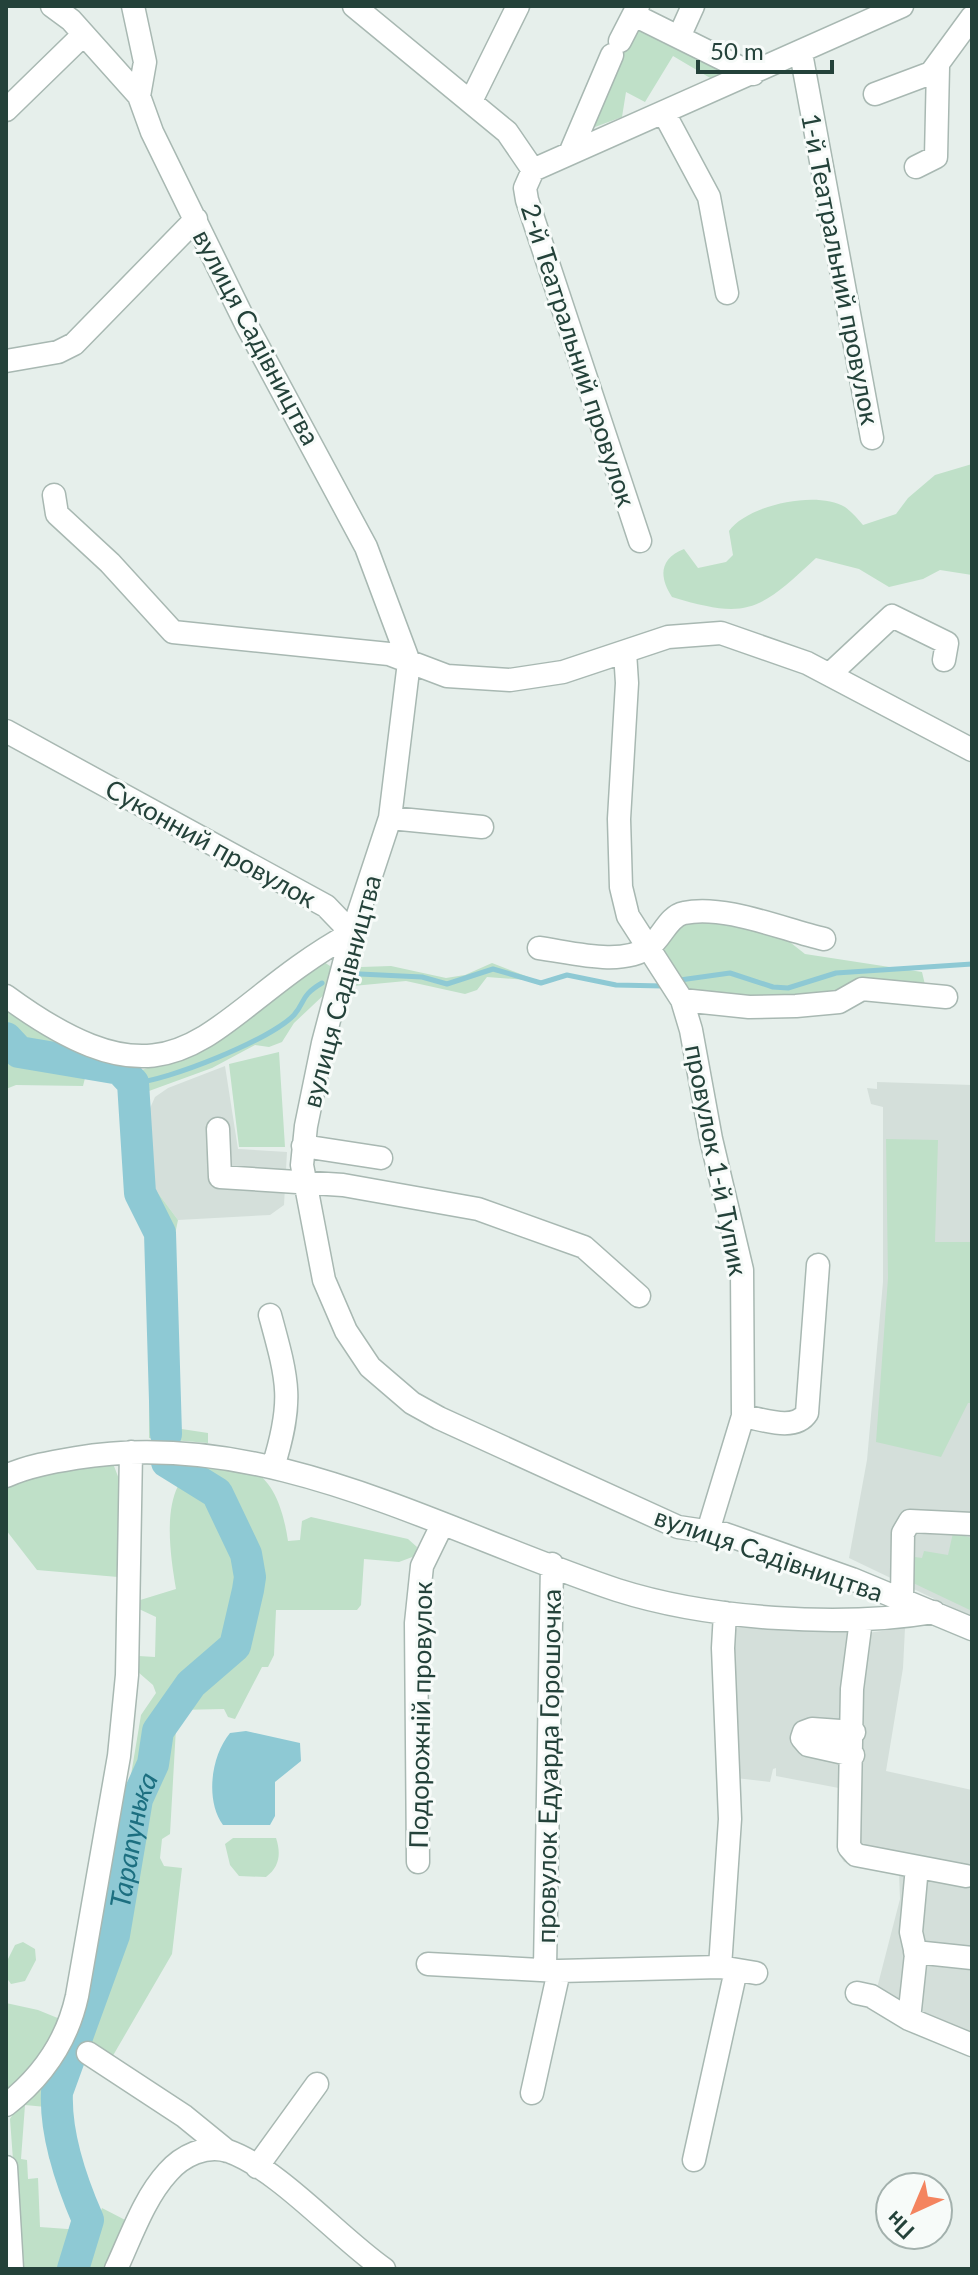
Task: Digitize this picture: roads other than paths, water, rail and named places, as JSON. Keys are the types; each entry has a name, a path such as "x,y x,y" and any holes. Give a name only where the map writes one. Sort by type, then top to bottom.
{"street":[{"path":"52,6 71,20 139,96"},
{"name":"вулиця Садівництва","path":"133,6 145,62 139,96 152,132 246,324 366,547 409,662 390,818 352,933 323,1043 303,1146 303,1184 324,1280 336,1312 353,1344 389,1384 439,1418 665,1522 708,1531 936,1611 972,1629"},
{"path":"354,6 387,16 471,101 507,132 533,170 902,6"},
{"path":"471,101 518,6"},
{"path":"679,37 693,6"},
{"path":"875,94 924,77 938,67 972,16 955,6"},
{"path":"571,151 616,48 636,11 679,37 753,74"},
{"path":"6,110 83,35"},
{"name":"1-й Театральний провулок","path":"801,53 872,438"},
{"path":"916,167 936,157 938,67"},
{"path":"664,113 709,197 727,293"},
{"name":"2-й Театральний провулок","path":"533,170 525,188 527,200 640,541"},
{"path":"6,361 58,352 74,344 196,219"},
{"path":"54,495 57,514 110,563 173,632 389,654 447,676 510,680 548,676 668,637 721,633 753,642 830,674 972,750"},
{"path":"830,674 892,616 947,643 944,660"},
{"path":"625,652 627,683 619,819 621,887 628,916 648,948"},
{"name":"Суконний провулок","path":"6,731 326,906 352,933 309,959 231,1022 167,1056 148,1058 88,1046 36,1018 6,996"},
{"path":"390,818 482,827"},
{"path":"539,948 614,956 648,948 675,917 696,912 754,920 824,939"},
{"name":"провулок 1-й Тупик","path":"648,948 682,1000 700,1065 711,1139 742,1270 743,1416 708,1531"},
{"path":"682,1000 749,1007 796,1006 839,1002 862,989 946,997"},
{"path":"218,1129 210,1177 387,1191 478,1209 584,1247 639,1296"},
{"path":"303,1146 381,1158"},
{"path":"743,1416 792,1423 805,1416 818,1265"},
{"path":"270,1315 287,1374 289,1399 286,1426 273,1467"},
{"path":"6,2105 32,2085 48,2066 68,2027 77,1996 119,1756 127,1675 131,1452"},
{"path":"6,1476 47,1463 131,1452 226,1457 273,1467 618,1590 725,1613 861,1620 936,1611"},
{"path":"902,1599 903,1533 910,1521 972,1524"},
{"name":"Подорожній провулок","path":"418,1862 416,1623 422,1566 442,1525"},
{"name":"провулок Едуарда Горошочка","path":"532,2093 552,1970 552,1564"},
{"path":"694,2160 737,1970 723,1648 725,1613"},
{"path":"861,1620 852,1689 851,1852 966,1876"},
{"path":"853,1755 808,1745 802,1738 804,1732 812,1729 854,1732"},
{"path":"909,2019 915,1952 911,1932 917,1867"},
{"path":"915,1952 972,1958"},
{"path":"428,1964 552,1970 737,1970"},
{"path":"857,1993 871,1996 909,2019 972,2045"},
{"path":"88,2053 184,2116 227,2151 257,2167 384,2269"},
{"path":"257,2167 317,2084"},
{"path":"116,2269 169,2170 201,2150 227,2151"},
{"path":"6,2167 12,2269"}],"water":[{"path":"141,1114 147,1165 141,1182 131,1182 132,1115"},
{"path":"246,1731 300,1743 301,1761 275,1782 275,1816 270,1825 223,1825 217,1815 212,1791 218,1754 230,1733"}],"waterway":[{"path":"680,980 730,973 773,987 788,988 836,973 972,964"},
{"path":"360,974 422,977 447,984 493,969 541,983 567,975 616,985 663,986"},
{"path":"133,1083 193,1067 264,1036 294,1015 307,995 322,983"},
{"name":"Тарапунька","path":"6,1038 19,1052 120,1069 133,1083 140,1193 160,1233 166,1434"},
{"name":"Тарапунька","path":"73,2269 88,2220 65,2157 57,2092 114,1935 137,1799 153,1764 158,1731 191,1684 235,1646 250,1577 246,1554 217,1493 167,1462"}]}
